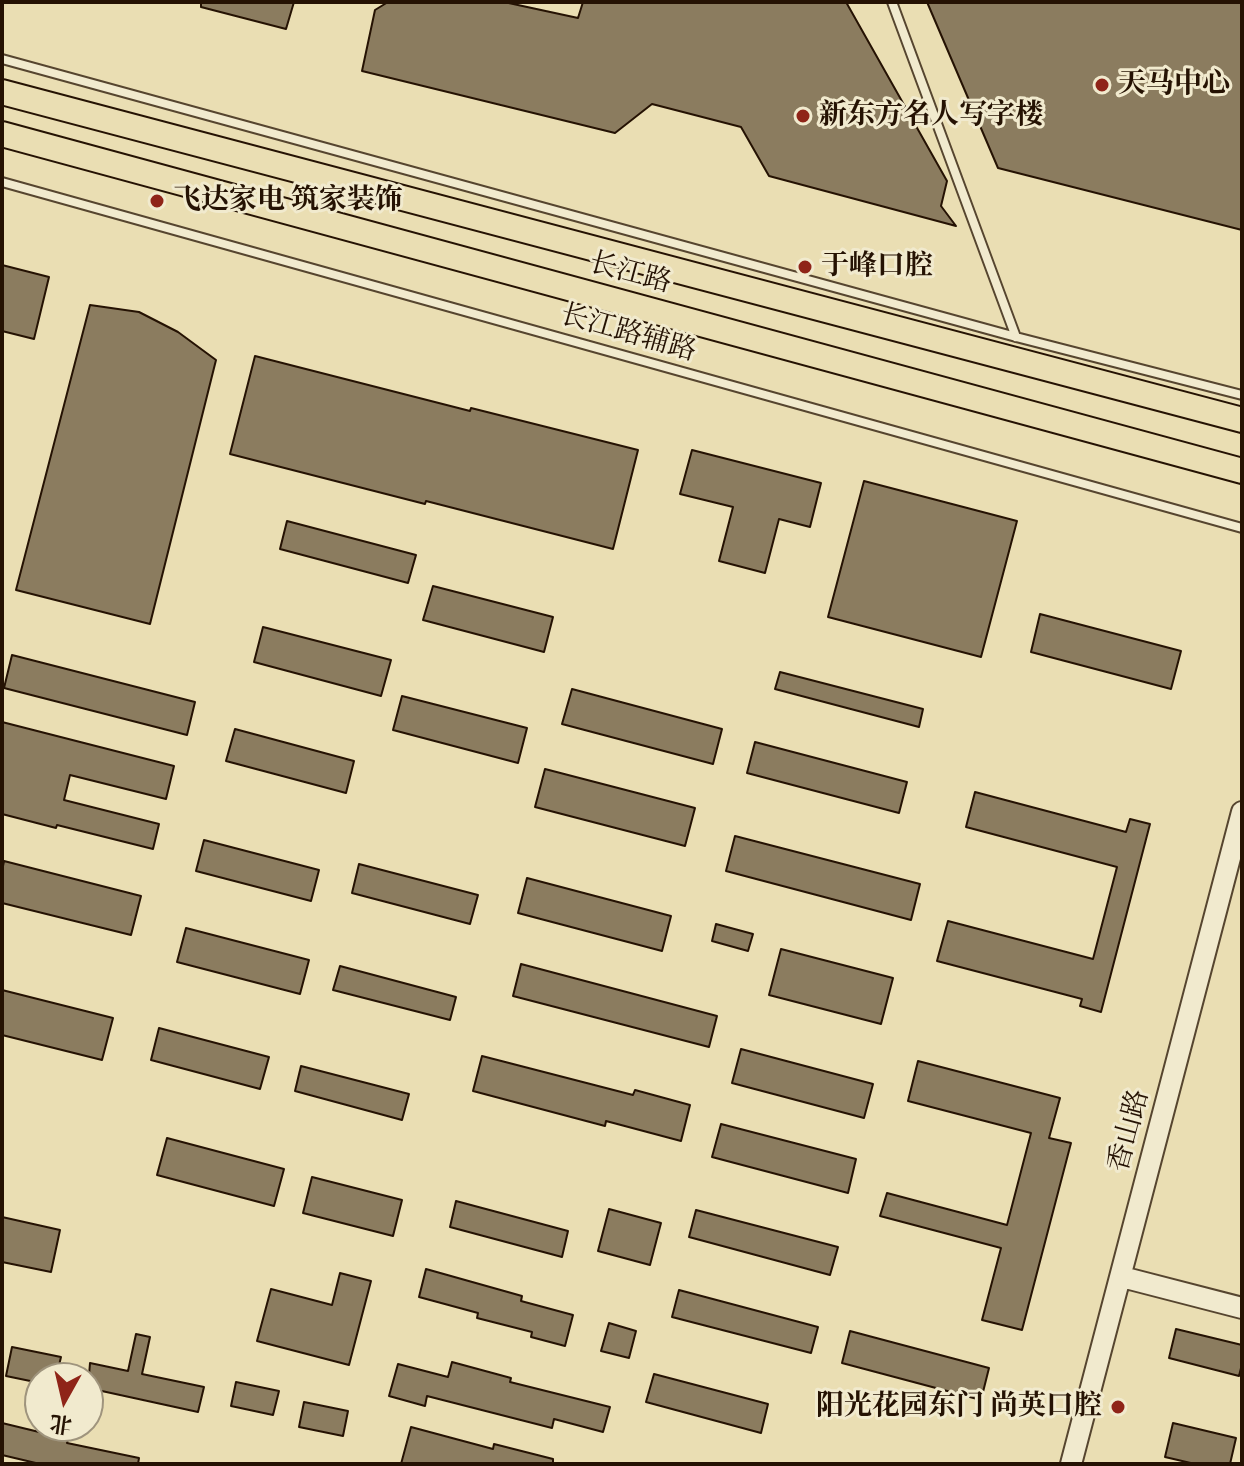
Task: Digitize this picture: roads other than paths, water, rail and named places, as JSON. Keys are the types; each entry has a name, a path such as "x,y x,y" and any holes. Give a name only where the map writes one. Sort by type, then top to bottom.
{"main road":[{"name":"长江路","path":"2,92 1242,420"},
{"name":"长江路","path":"2,134 1242,471"}],"street":[{"name":"香山路","path":"1071,1464 1242,812"},
{"path":"1122,1277 1242,1308"}],"lane":[{"path":"892,2 1016,337"},
{"path":"2,59 1016,337 1242,395"},
{"name":"长江路辅路","path":"2,182 1242,528"}],"place":[{"name":"天马中心","path":"1102,85"},
{"name":"新东方名人写字楼","path":"803,116"},
{"name":"飞达家电 筑家装饰","path":"157,201"},
{"name":"于峰口腔","path":"805,267"},
{"name":"阳光花园东门 尚英口腔","path":"1118,1407"}]}
